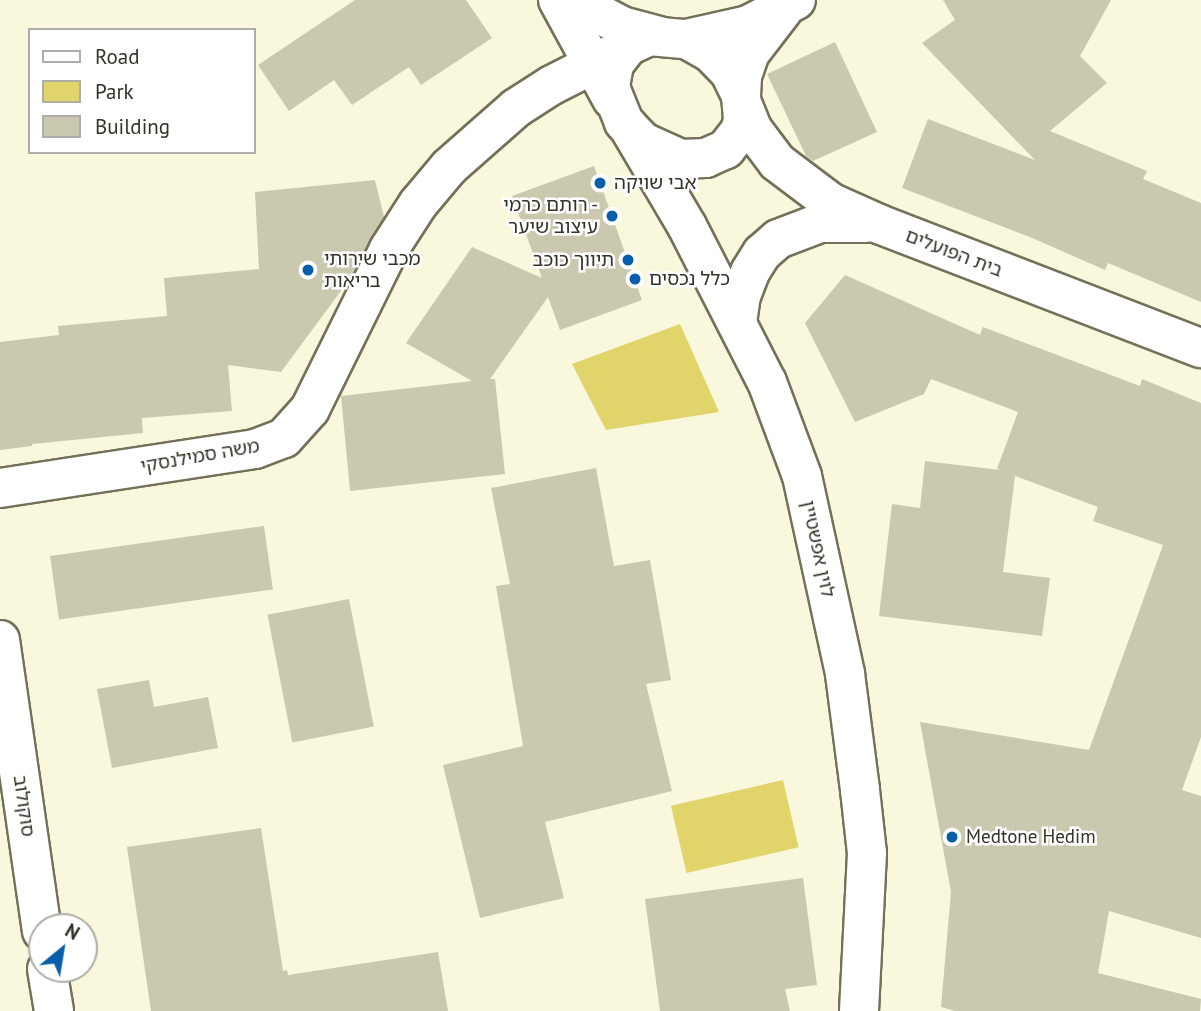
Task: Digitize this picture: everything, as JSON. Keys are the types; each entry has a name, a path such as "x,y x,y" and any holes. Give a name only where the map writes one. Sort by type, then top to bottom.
{"street":[{"path":"558,0 642,46 722,62 743,102"},
{"path":"573,0 622,26 642,46"},
{"path":"790,4 750,53 742,76 740,131 734,141 717,155 681,159 655,150 621,115 611,75 620,54 642,46 748,25 790,4"},
{"name":"משה סמילנסקי","path":"0,488 255,449 284,438 310,409 389,249 418,204 449,167 516,108 642,46"},
{"name":"בית הפועלים","path":"743,102 764,147 792,176 830,202 879,224 1201,348"},
{"name":"לוין אפשטיין","path":"621,115 672,198 737,323 775,398 796,455 845,674 867,853 859,1011"},
{"path":"737,323 741,296 750,272 762,253 778,239 820,223 879,224"},
{"name":"סוקולוב","path":"0,640 39,913"},
{"path":"49,983 54,1011"}],"green space":[{"path":"680,324 719,412 606,430 572,364"},
{"path":"783,780 799,847 686,873 671,806"}],"building":[{"path":"355,0 466,0 492,38 421,85 409,67 352,105 334,80 289,111 258,65"},
{"path":"943,0 1111,0 1080,56 1107,83 1050,131 1147,171 1143,179 1201,203 1201,302 1108,263 1105,270 1030,237 902,188 928,119 1035,160 922,43 955,20"},
{"path":"835,42 877,132 813,161 806,156 767,74"},
{"path":"594,166 642,300 560,330 548,297 490,379 495,379 505,474 350,491 341,396 472,381 406,343 472,247 542,278 512,196"},
{"path":"375,180 384,217 349,280 281,372 228,365 232,411 142,418 143,433 32,444 0,450 0,342 59,335 58,326 167,316 164,278 259,269 255,192"},
{"path":"845,275 980,335 983,327 1140,386 1142,379 1201,403 1201,737 1182,790 1201,796 1201,938 1109,911 1098,973 1201,999 1200,1011 955,1011 941,1007 951,892 920,722 1089,750 1163,545 1093,521 1098,507 1015,476 1003,572 1050,578 1042,636 879,616 892,504 920,508 925,461 1000,470 997,469 1018,412 931,379 924,394 855,422 805,323"},
{"path":"596,468 614,566 650,560 671,680 646,684 672,791 545,822 564,898 480,918 443,765 523,746 496,586 510,584 491,488"},
{"path":"264,526 273,589 59,619 50,556"},
{"path":"349,599 374,727 292,742 268,615"},
{"path":"149,680 154,707 208,697 218,748 112,768 97,689"},
{"path":"261,828 283,971 287,970 288,975 438,952 448,1011 151,1011 127,847"},
{"path":"803,878 817,985 785,989 790,1011 660,1011 645,899"}],"place":[{"name":"אבי שויקה","path":"600,183"},
{"name":"רותם כרמי - עיצוב שיער","path":"612,216"},
{"name":"תיווך כוכב","path":"628,260"},
{"name":"מכבי שירותי בריאות","path":"308,270"},
{"name":"כלל נכסים","path":"635,279"},
{"name":"Medtone Hedim","path":"952,837"}]}
